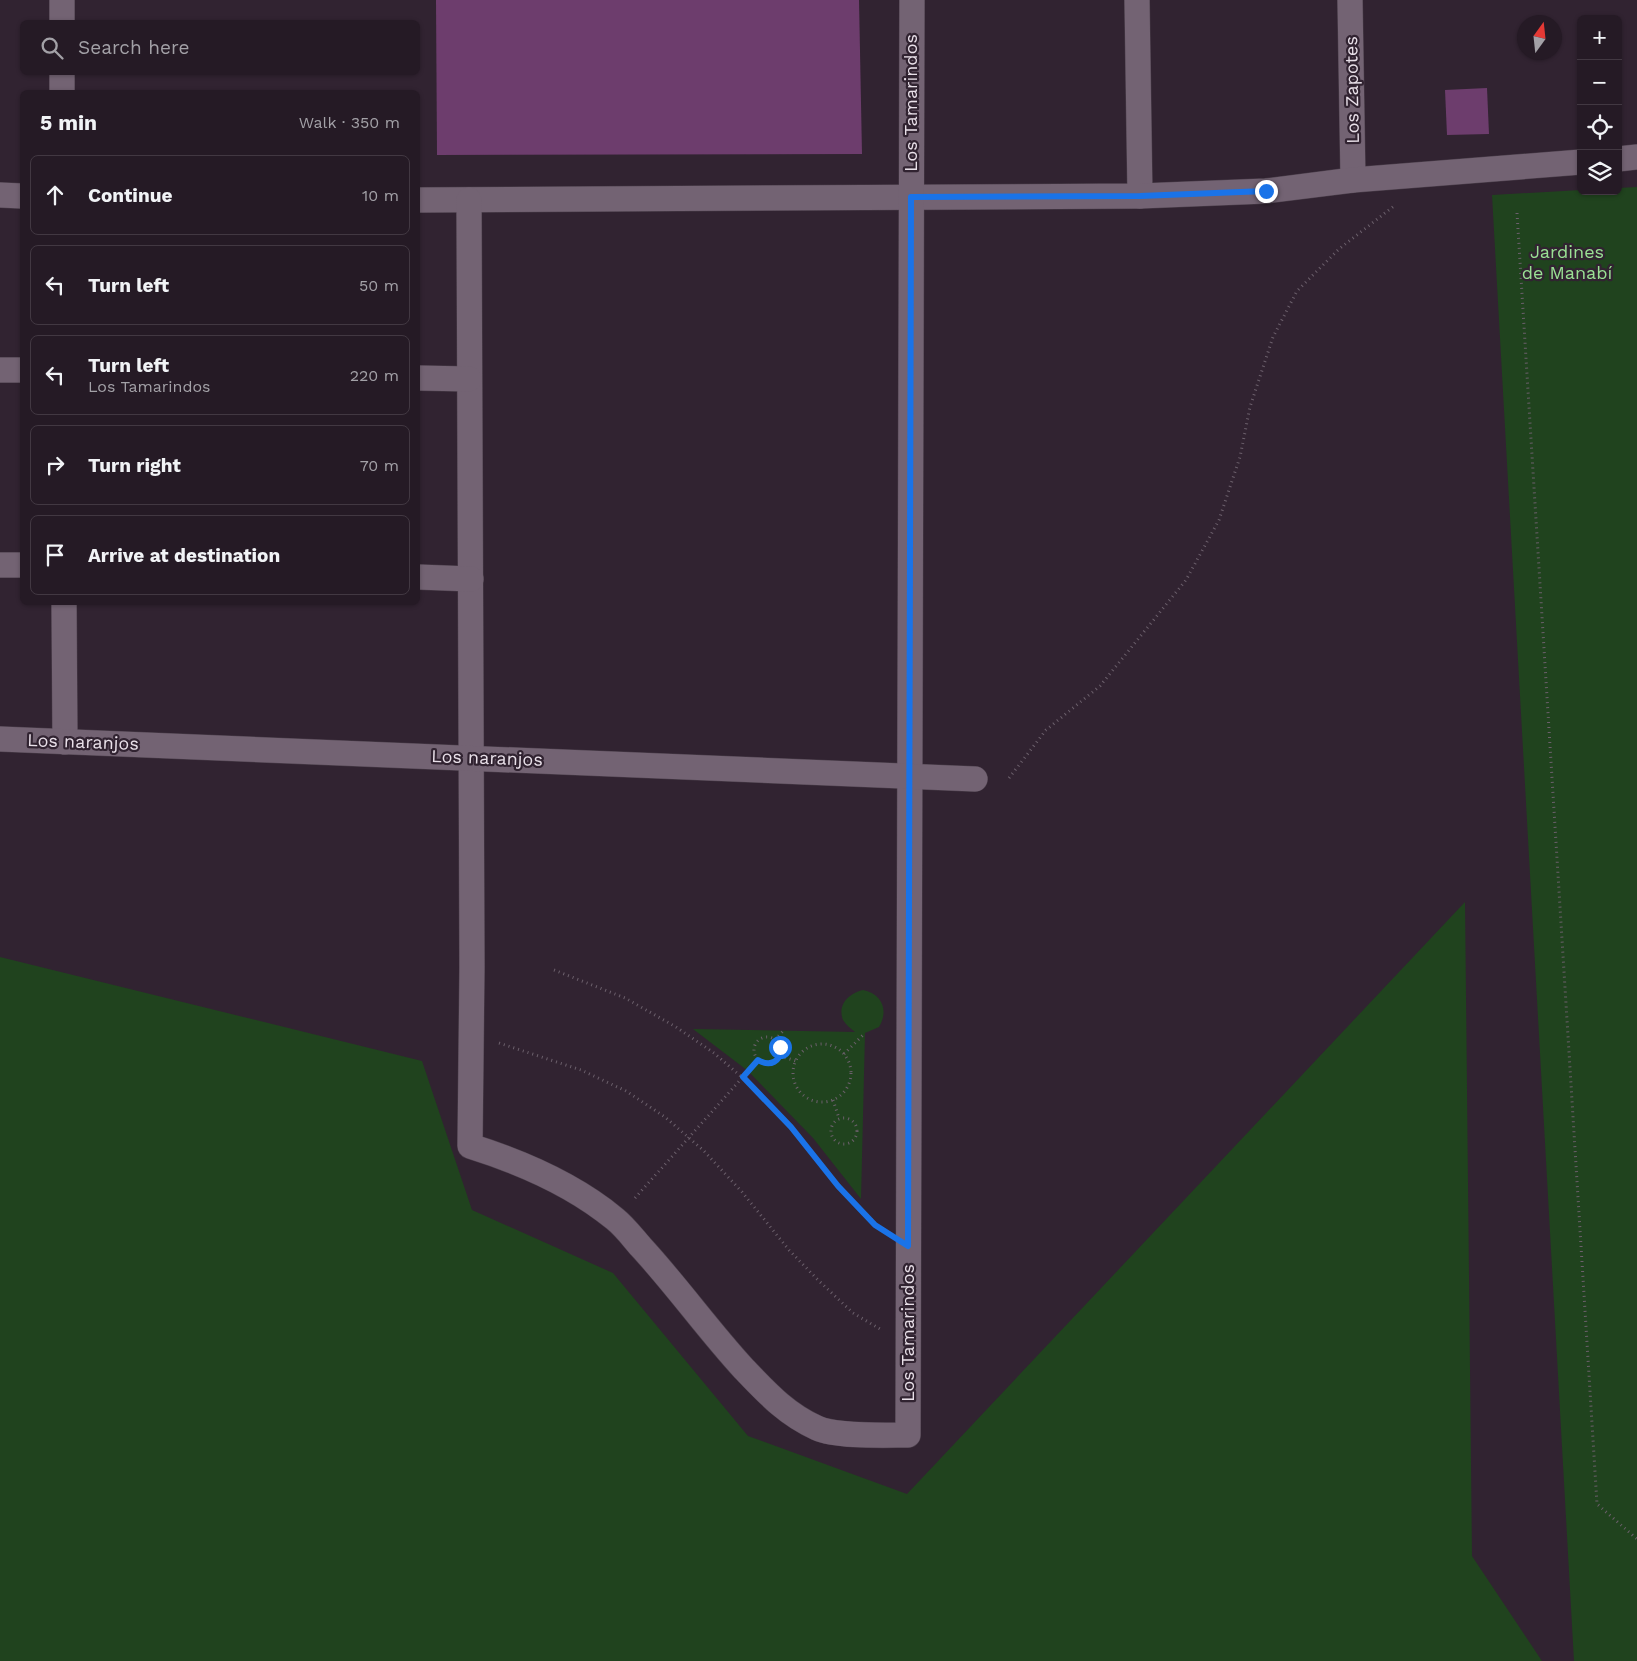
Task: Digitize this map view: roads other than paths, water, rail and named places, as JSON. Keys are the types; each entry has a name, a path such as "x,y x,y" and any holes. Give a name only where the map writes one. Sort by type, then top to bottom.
{"street":[{"path":"62,0 62,20"},
{"name":"Los Tamarindos","path":"472,758 470,1146 533,1170 570,1189 616,1220 662,1269 728,1351 763,1389 790,1414 820,1429 847,1434 908,1435 912,0"},
{"path":"1137,0 1140,196"},
{"name":"Los Zapotes","path":"1350,0 1353,180"},
{"path":"62,75 62,90"},
{"path":"1622,158 1637,157"},
{"path":"420,200 1140,196 1266,191 1353,180 1577,162"},
{"path":"0,195 20,196"},
{"path":"469,200 472,758"},
{"path":"0,370 20,370"},
{"path":"420,378 469,379"},
{"path":"0,565 20,565"},
{"path":"420,578 471,579"},
{"path":"64,605 65,742"},
{"name":"Los naranjos","path":"0,739 975,779"}],"park label":[{"name":"Jardines de Manabí","path":"1567,262"}]}
